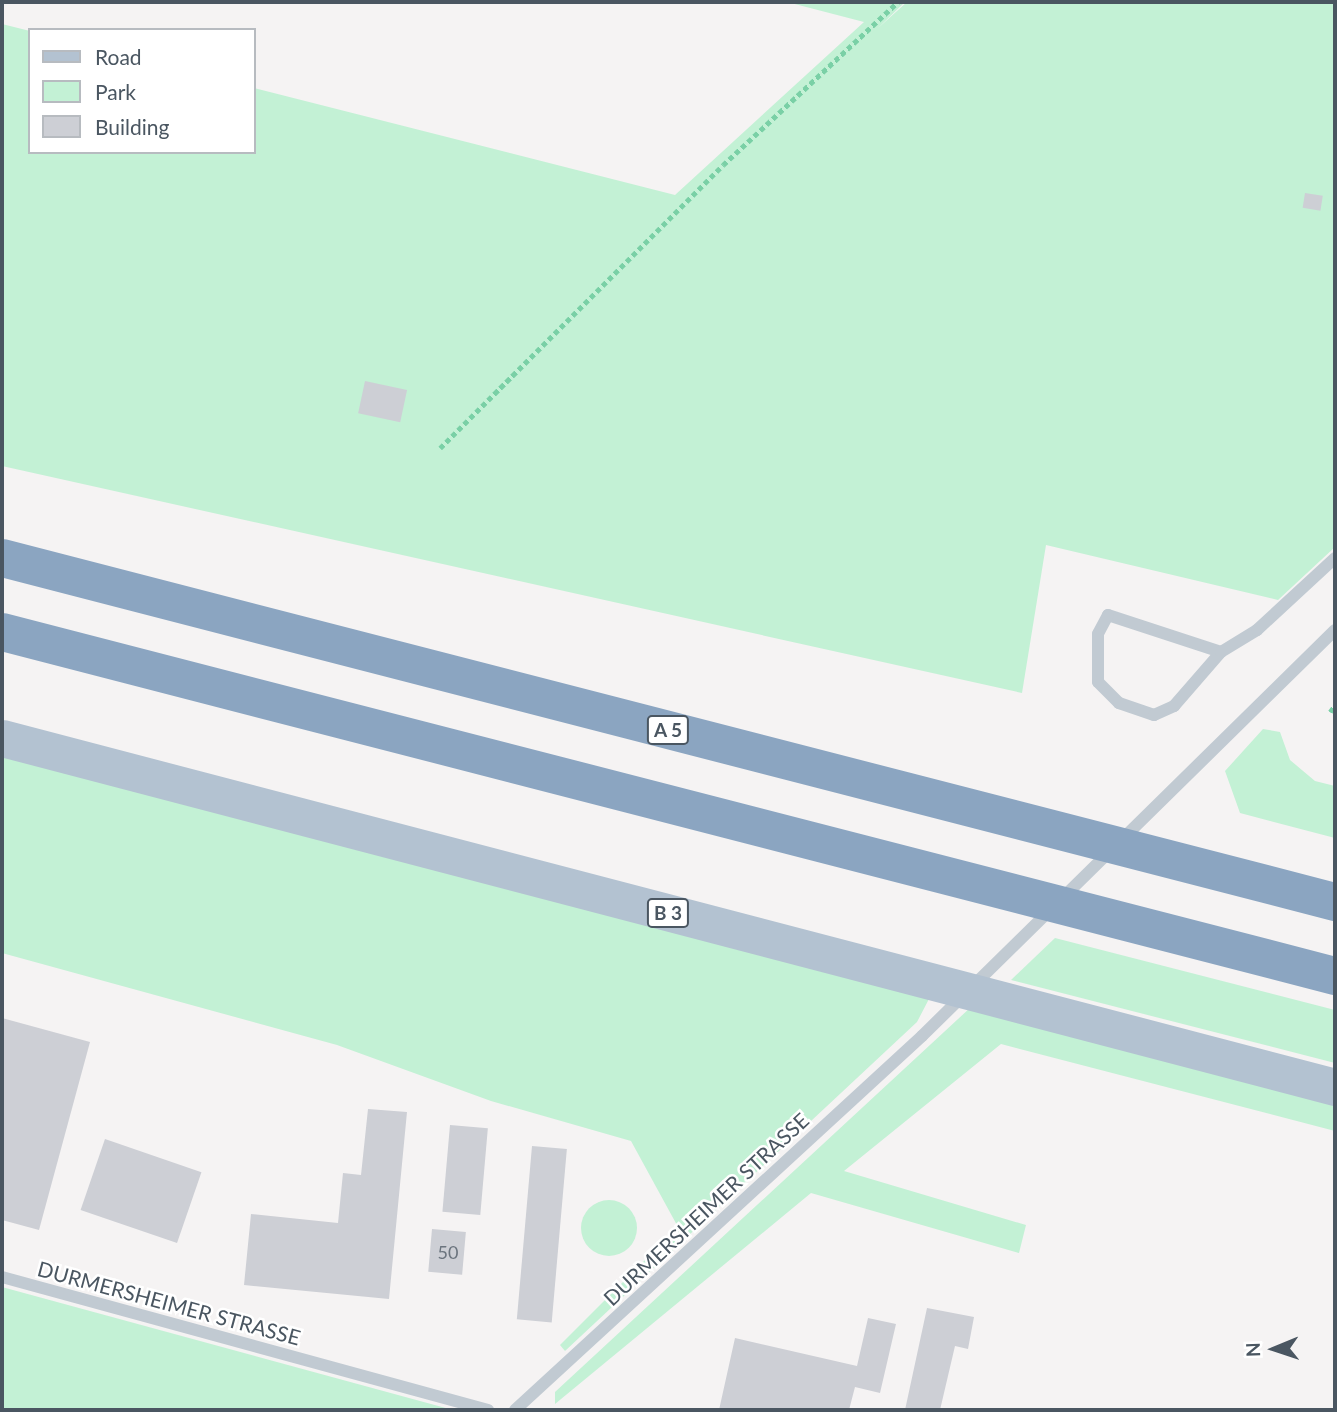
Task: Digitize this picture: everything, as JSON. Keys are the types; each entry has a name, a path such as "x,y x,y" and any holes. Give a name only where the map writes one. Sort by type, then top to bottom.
{"highway":[{"name":"A 5","path":"2,558 1335,902"},
{"path":"2,632 1335,976"}],"main road":[{"name":"B 3","path":"2,738 1335,1087"}],"lane":[{"path":"1221,652 1108,615 1098,634 1098,682 1119,703 1154,715 1174,706 1221,652 1257,630 1335,558"},
{"name":"DURMERSHEIMER STRASSE","path":"515,1410 922,1036 1335,630"},
{"name":"DURMERSHEIMER STRASSE","path":"2,1277 488,1410"}],"path":[{"path":"440,448 723,165 898,2"},
{"path":"1329,712 1335,705"}],"green space":[{"path":"787,2 905,2 877,29 907,2 1335,2 1335,547 1278,600 1046,545 1022,693 2,466 2,24 28,30 28,154 256,154 256,89 675,195 864,22"},
{"path":"1263,729 1280,732 1290,760 1315,781 1335,786 1335,838 1240,813 1225,771"},
{"path":"2,756 930,997 917,1022 565,1351 560,1345 678,1227 631,1141 491,1101 337,1045 2,953"},
{"path":"1055,938 1335,1010 1335,1063 1011,980"},
{"path":"971,1007 1335,1102 1335,1131 1001,1044 844,1171 1026,1225 1019,1253 811,1193 555,1404 555,1392"},
{"path":"609,1200 620,1202 629,1208 635,1217 635,1239 629,1248 620,1254 609,1256 598,1254 589,1248 583,1239 581,1228 583,1217 589,1208 598,1202"},
{"path":"2,1287 453,1410 2,1410"}],"building":[{"path":"1305,193 1323,196 1320,211 1303,208"},
{"path":"365,381 407,390 400,422 358,413"},
{"path":"2,1018 90,1042 39,1230 2,1220"},
{"path":"368,1109 407,1112 389,1299 244,1285 251,1214 338,1223 343,1173 361,1175"},
{"path":"450,1125 488,1128 480,1215 442,1212"},
{"path":"105,1139 201,1172 177,1243 81,1210"},
{"path":"532,1146 567,1149 552,1322 517,1319"},
{"path":"432,1229 466,1232 462,1275 428,1272"},
{"path":"927,1308 974,1317 968,1349 955,1346 940,1410 905,1410"},
{"path":"868,1318 896,1324 880,1393 855,1387 849,1410 719,1410 735,1338 857,1366"}]}
